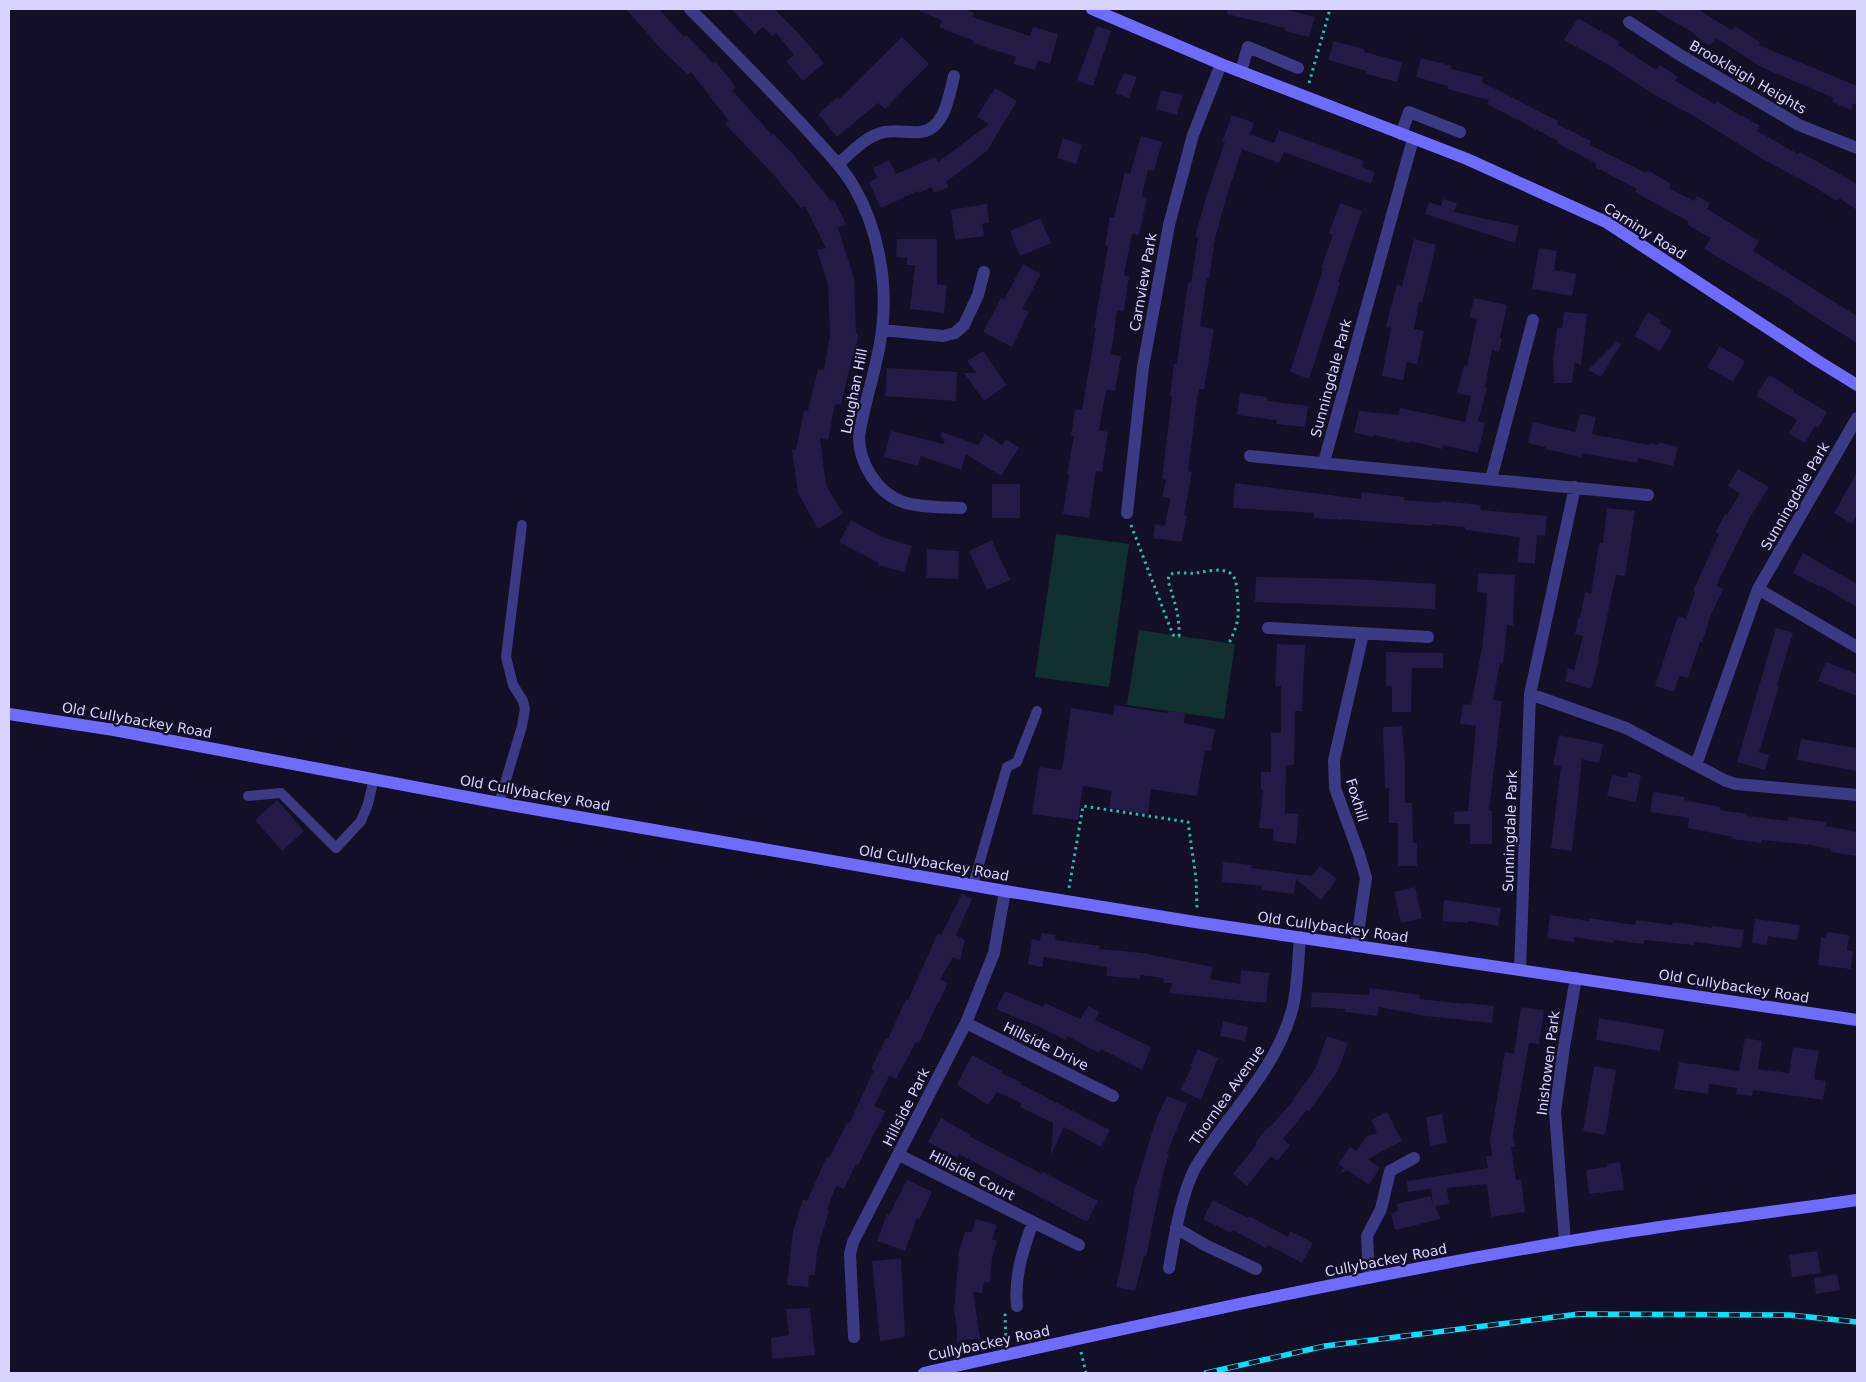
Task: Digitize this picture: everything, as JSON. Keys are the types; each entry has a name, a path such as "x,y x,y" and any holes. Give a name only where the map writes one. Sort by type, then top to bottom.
{"street":[{"name":"Loughan Hill","path":"690,9 791,112 838,164 861,201 873,233 883,287 882,330 860,431 859,443 865,465 876,483 902,502 961,508"},
{"name":"Carniny Road","path":"1092,9 1221,64 1467,159 1606,222 1857,385"},
{"name":"Brookleigh Heights","path":"1629,22 1680,55 1799,125 1857,148"},
{"path":"1241,71 1248,47 1298,68"},
{"name":"Carnview Park","path":"1127,513 1143,367 1169,225 1194,135 1221,64"},
{"path":"838,164 867,139 877,134 888,131 920,132 932,127 945,110 954,76"},
{"path":"1407,137 1409,112 1460,132"},
{"name":"Sunningdale Park","path":"1324,462 1407,137"},
{"path":"882,330 943,336 955,334 964,325 978,295 984,272"},
{"path":"1492,479 1533,320"},
{"name":"Sunningdale Park","path":"1696,765 1758,589 1857,418"},
{"path":"1250,456 1575,486 1648,495"},
{"name":"Sunningdale Park","path":"1520,970 1530,694 1575,486"},
{"path":"1758,589 1857,647"},
{"path":"1268,628 1428,637"},
{"name":"Foxhill","path":"1356,946 1366,878 1338,796 1334,781 1334,760 1363,634"},
{"path":"1530,694 1621,726 1722,780 1736,784 1857,796"},
{"name":"Old Cullybackey Road","path":"9,714 114,730 499,802 1005,891 1195,922 1857,1020"},
{"name":"Hillside Park","path":"854,1337 851,1248 966,1023 994,953 1005,891"},
{"name":"Thornlea Avenue","path":"1169,1268 1176,1228 1188,1182 1201,1158 1270,1063 1280,1044 1293,1008 1300,937"},
{"name":"Inishowen Park","path":"1565,1242 1555,1112 1576,978"},
{"name":"Hillside Drive","path":"966,1023 1113,1096"},
{"name":"Hillside Court","path":"899,1155 1079,1245"},
{"path":"1369,1278 1367,1236 1380,1209 1390,1172 1414,1158"},
{"name":"Cullybackey Road","path":"924,1373 1369,1278 1565,1242 1857,1200"},
{"path":"1016,1306 1018,1271 1033,1222"},
{"path":"1176,1228 1205,1245 1256,1269"}],"lane":[{"path":"499,802 522,726 525,708 513,685 506,657 522,525"},
{"path":"973,884 1007,767 1017,762 1037,711"},
{"path":"248,796 281,793 336,848 361,821 368,804 374,778"}],"path":[{"path":"1305,95 1330,9"},
{"path":"1127,513 1173,635 1179,636 1179,614 1168,581 1169,575 1172,573 1214,570 1223,570 1232,574 1235,578 1239,608 1235,631 1229,643"},
{"path":"1066,900 1083,806 1188,822 1196,878 1197,907 1195,922"},
{"path":"1006,1355 1005,1315 1016,1306"},
{"path":"1083,1359 1086,1373"}],"green space":[{"path":"1056,534 1129,544 1109,687 1035,677"},
{"path":"1139,630 1235,644 1224,719 1127,705"}],"building":[{"path":"626,9 659,9 684,37 686,35 714,64 716,62 736,87 732,90 772,135 773,133 791,152 831,201 834,200 846,224 838,228 854,278 856,333 858,334 855,358 852,358 841,405 835,404 828,440 820,438 826,485 843,514 818,529 798,493 792,450 796,450 804,410 808,411 818,369 824,370 830,335 828,284 817,250 826,248 805,206 801,208 772,173 725,124 729,121 691,72 688,75 661,49"},
{"path":"731,9 774,9 824,63 803,81 786,61 794,55 776,33 772,36 763,27 755,34"},
{"path":"915,9 964,9 974,13 972,17 1030,36 1033,27 1058,34 1050,64 1038,60 1035,70 1014,64 1016,57 973,43 974,41 939,27 942,20"},
{"path":"1228,9 1283,9 1315,17 1309,37 1285,31 1285,28 1227,14"},
{"path":"1652,9 1697,9 1732,30 1735,26 1760,42 1759,45 1857,86 1857,105 1853,103 1851,110 1832,102 1834,98 1763,68 1716,38 1710,46 1695,34"},
{"path":"1578,18 1620,42 1618,45 1656,70 1660,65 1678,77 1675,81 1715,104 1717,101 1760,126 1757,131 1798,154 1800,152 1857,184 1857,210 1839,198 1837,201 1759,157 1699,119 1653,94 1607,64 1564,40"},
{"path":"1097,26 1111,31 1093,86 1077,80"},
{"path":"902,37 929,64 885,109 878,103 837,137 818,114 838,97 839,99"},
{"path":"1334,41 1364,49 1364,52 1402,62 1397,82 1366,74 1367,71 1328,60"},
{"path":"1421,58 1452,66 1451,69 1483,77 1482,82 1558,121 1557,124 1591,141 1590,145 1646,173 1648,170 1671,184 1669,188 1694,201 1697,196 1710,203 1707,209 1759,241 1753,251 1857,316 1857,343 1793,301 1704,249 1711,238 1687,225 1689,222 1635,192 1637,189 1595,167 1597,164 1557,143 1558,141 1487,104 1489,100 1447,89 1448,86 1416,77"},
{"path":"1124,73 1137,77 1129,98 1115,93"},
{"path":"995,88 1017,101 987,151 946,182 949,187 934,193 932,187 919,193 918,191 881,208 869,182 877,178 873,168 889,160 896,174 935,157 938,162 989,124 977,117"},
{"path":"1161,90 1183,95 1177,115 1156,109"},
{"path":"1232,115 1254,123 1250,134 1274,143 1279,130 1364,161 1362,167 1375,172 1371,184 1284,152 1279,163 1242,149 1213,246 1209,278 1207,278 1200,326 1214,329 1204,389 1199,389 1197,399 1188,471 1192,472 1184,515 1187,516 1182,542 1153,538 1155,524 1165,526 1170,498 1162,497 1166,480 1162,479 1174,364 1177,364 1188,283 1191,283 1198,237 1195,237 1206,197 1225,142 1222,142"},
{"path":"1141,136 1162,142 1154,171 1148,170 1142,196 1147,198 1139,235 1132,234 1124,275 1129,276 1124,311 1117,310 1111,354 1121,356 1115,391 1106,390 1099,430 1108,432 1102,472 1096,471 1089,518 1063,514 1069,474 1067,474 1074,436 1071,436 1075,409 1082,410 1108,246 1105,245 1110,217 1114,217 1125,172 1130,174"},
{"path":"1063,138 1082,145 1076,164 1057,158"},
{"path":"1443,199 1457,203 1454,212 1519,226 1515,243 1425,214 1429,202 1441,206"},
{"path":"1340,203 1362,211 1338,282 1340,283 1309,379 1290,372 1323,269 1321,268 1333,235 1329,233"},
{"path":"987,204 989,223 982,224 984,236 955,240 951,210"},
{"path":"1040,218 1051,243 1020,256 1010,231"},
{"path":"897,239 937,239 937,284 947,285 944,313 910,309 915,265 907,265 907,258 896,257"},
{"path":"1414,239 1436,245 1422,303 1419,302 1414,329 1424,331 1417,364 1407,362 1403,380 1382,376 1391,328 1386,327 1389,314 1397,285 1402,286"},
{"path":"1539,248 1557,251 1554,270 1576,274 1572,296 1532,289"},
{"path":"1023,264 1041,274 1022,309 1029,312 1012,347 983,332 1001,298 1004,300"},
{"path":"1474,298 1507,305 1499,352 1492,350 1485,387 1487,388 1478,421 1485,423 1478,453 1443,445 1442,449 1410,441 1409,443 1354,432 1359,411 1399,415 1400,408 1465,422 1471,396 1457,393 1464,365 1467,366 1477,319 1470,317"},
{"path":"1564,312 1587,314 1581,366 1575,362 1572,383 1554,383 1553,361 1557,328 1562,328"},
{"path":"1648,312 1661,320 1660,323 1672,331 1660,351 1634,336"},
{"path":"1617,341 1621,344 1601,377 1588,370"},
{"path":"1720,346 1745,361 1733,382 1707,367"},
{"path":"983,351 1007,385 984,401 964,373 976,373 967,361"},
{"path":"887,368 957,372 956,401 885,396"},
{"path":"1769,375 1827,412 1818,428 1815,426 1805,443 1789,434 1797,420 1756,396"},
{"path":"1240,393 1267,397 1267,401 1308,406 1305,427 1276,424 1277,420 1237,415"},
{"path":"1580,414 1596,417 1592,434 1649,445 1650,443 1658,445 1659,442 1678,447 1673,466 1638,458 1637,463 1582,453 1581,457 1528,443 1533,422 1575,432"},
{"path":"891,431 943,444 945,440 940,437 942,432 978,445 985,434 1002,445 1006,439 1019,448 1001,476 966,454 961,470 921,456 918,466 884,457"},
{"path":"1738,469 1769,487 1749,519 1716,586 1723,589 1710,617 1702,643 1700,642 1688,678 1679,676 1674,692 1655,686 1678,616 1686,619 1695,592 1693,591 1719,534 1716,532 1725,514 1727,515 1740,494 1728,486"},
{"path":"1857,472 1857,515 1852,524 1834,513"},
{"path":"1235,483 1361,499 1362,492 1405,497 1404,500 1481,505 1480,510 1547,516 1545,536 1537,535 1535,564 1517,562 1520,537 1465,530 1465,527 1313,518 1314,513 1233,508"},
{"path":"992,484 1020,484 1020,518 992,518"},
{"path":"1607,508 1635,511 1625,576 1616,575 1591,689 1565,681 1568,668 1574,670 1583,636 1575,634 1578,618 1580,618 1585,592 1591,594 1599,543 1603,543"},
{"path":"851,520 882,537 912,546 904,572 878,565 879,563 839,542"},
{"path":"992,540 1010,580 987,590 969,551"},
{"path":"927,549 959,551 958,579 926,578"},
{"path":"1803,553 1857,584 1857,607 1821,586 1793,573"},
{"path":"1478,573 1515,575 1513,626 1507,625 1503,664 1500,663 1493,700 1502,701 1489,811 1492,811 1492,844 1470,844 1470,824 1454,824 1454,812 1468,811 1476,726 1460,724 1463,704 1471,705 1482,648 1487,593 1477,592"},
{"path":"1256,577 1354,579 1436,584 1435,609 1255,602"},
{"path":"1776,628 1793,633 1759,752 1769,755 1765,770 1737,762"},
{"path":"1277,644 1305,645 1302,711 1295,711 1294,765 1286,765 1285,813 1299,814 1296,844 1273,841 1274,829 1259,828 1263,790 1261,790 1261,772 1271,772 1271,733 1281,733 1281,686 1275,686"},
{"path":"1386,652 1443,653 1443,668 1412,668 1411,712 1392,712 1392,686 1386,686"},
{"path":"1826,662 1857,674 1857,696 1818,681"},
{"path":"1114,705 1167,713 1168,711 1185,713 1184,723 1215,729 1211,751 1205,750 1197,796 1151,789 1148,814 1109,808 1112,791 1083,786 1078,820 1032,814 1039,767 1062,770 1071,708 1113,715"},
{"path":"1402,726 1405,764 1405,803 1412,803 1413,843 1417,843 1417,866 1398,866 1398,823 1389,823 1389,788 1385,788 1383,727"},
{"path":"1559,735 1603,744 1599,763 1582,759 1572,851 1551,848 1561,766 1553,765"},
{"path":"1801,739 1857,748 1857,771 1797,760"},
{"path":"1628,772 1641,775 1636,802 1607,796 1612,775 1627,778"},
{"path":"1653,792 1685,797 1684,800 1720,807 1720,810 1747,814 1747,816 1788,821 1788,817 1826,822 1826,826 1857,832 1857,856 1831,852 1831,849 1811,845 1762,840 1761,843 1732,839 1733,837 1688,828 1689,818 1650,812"},
{"path":"277,800 304,831 282,851 255,820"},
{"path":"1223,862 1252,865 1251,868 1312,876 1320,866 1337,879 1321,900 1296,879 1294,894 1261,890 1262,886 1221,882"},
{"path":"1415,887 1422,918 1401,923 1394,892"},
{"path":"962,894 972,899 956,935 965,940 960,960 953,957 940,979 948,983 919,1043 916,1042 896,1079 889,1076 874,1106 886,1111 858,1165 856,1164 844,1189 836,1186 827,1210 829,1210 817,1252 815,1275 809,1275 808,1287 787,1285 793,1232 803,1199 807,1201 827,1156 829,1158 847,1123 849,1124 874,1070 871,1069 886,1038 888,1039 906,999 908,1000 938,933 941,935"},
{"path":"1444,900 1501,908 1498,926 1468,921 1468,923 1442,921"},
{"path":"1550,915 1589,921 1589,918 1635,925 1636,920 1672,925 1673,922 1712,928 1712,926 1744,930 1741,948 1695,942 1694,945 1644,940 1644,944 1614,940 1613,943 1574,937 1574,942 1547,938"},
{"path":"1755,919 1800,925 1797,940 1768,936 1767,945 1752,943"},
{"path":"1827,932 1849,935 1847,950 1853,951 1851,969 1818,965 1821,938 1826,938"},
{"path":"1041,933 1056,935 1055,940 1100,946 1099,949 1142,953 1213,967 1210,979 1240,984 1241,970 1269,973 1266,1003 1169,993 1172,983 1164,983 1163,978 1140,975 1140,979 1106,976 1107,967 1044,957 1042,967 1028,964 1032,939 1040,941"},
{"path":"1370,988 1420,995 1419,999 1494,1006 1492,1023 1426,1016 1379,1007 1378,1016 1345,1012 1345,1009 1311,1007 1312,992 1369,995"},
{"path":"1005,991 1043,1007 1045,1003 1080,1019 1088,1006 1099,1012 1095,1020 1151,1047 1142,1070 1101,1049 1099,1053 1067,1036 1066,1040 1027,1021 996,1009"},
{"path":"1521,1007 1544,1010 1539,1044 1529,1043 1513,1134 1515,1147 1511,1147 1516,1180 1521,1179 1525,1212 1491,1217 1487,1184 1447,1188 1449,1204 1435,1206 1441,1219 1395,1230 1391,1213 1398,1211 1397,1204 1430,1196 1433,1204 1431,1189 1408,1192 1407,1181 1488,1168 1486,1156 1492,1156 1490,1140 1505,1052 1514,1054"},
{"path":"1599,1018 1664,1029 1660,1051 1596,1040"},
{"path":"1223,1021 1248,1027 1245,1041 1220,1036"},
{"path":"1327,1036 1348,1043 1338,1071 1309,1111 1307,1110 1283,1139 1290,1145 1277,1161 1271,1156 1247,1186 1233,1174 1268,1127 1294,1100 1312,1074"},
{"path":"1745,1038 1762,1041 1758,1069 1789,1073 1793,1047 1819,1051 1814,1079 1826,1081 1823,1100 1753,1090 1752,1096 1736,1094 1737,1088 1709,1084 1708,1094 1674,1089 1679,1062 1739,1071"},
{"path":"1198,1049 1218,1058 1201,1100 1180,1090 1192,1067 1190,1066"},
{"path":"972,1055 1002,1071 1001,1073 1021,1082 1020,1084 1110,1130 1101,1147 1064,1127 1051,1155 1053,1123 1020,1107 1021,1103 997,1092 988,1105 957,1085"},
{"path":"1594,1066 1616,1070 1605,1135 1583,1131"},
{"path":"1167,1096 1187,1104 1167,1153 1169,1153 1146,1257 1144,1256 1135,1291 1116,1287 1135,1186 1155,1122"},
{"path":"1387,1112 1402,1141 1368,1159 1380,1168 1369,1185 1347,1170 1339,1174 1344,1168 1338,1164 1350,1147 1356,1151 1367,1136 1377,1133 1371,1120"},
{"path":"1442,1114 1447,1143 1430,1146 1426,1117"},
{"path":"941,1118 969,1136 1098,1201 1087,1222 959,1154 958,1158 928,1142"},
{"path":"1620,1162 1624,1190 1589,1194 1586,1170 1607,1167 1607,1164"},
{"path":"907,1180 932,1192 919,1220 917,1218 905,1251 877,1241 887,1214 889,1215"},
{"path":"1213,1200 1248,1218 1249,1216 1288,1237 1290,1231 1313,1243 1302,1263 1268,1245 1266,1248 1233,1230 1231,1233 1203,1219"},
{"path":"976,1219 997,1225 992,1239 997,1241 992,1258 990,1282 984,1282 982,1293 973,1292 980,1338 957,1342 954,1311 959,1251 965,1232 972,1232"},
{"path":"1817,1251 1821,1273 1792,1277 1789,1255"},
{"path":"901,1258 905,1337 880,1341 872,1261"},
{"path":"1837,1274 1840,1290 1816,1294 1814,1278"},
{"path":"810,1308 815,1355 772,1359 771,1338 789,1335 786,1309"}],"railway":[{"path":"1206,1373 1325,1346 1579,1314 1790,1315 1857,1322"}]}
